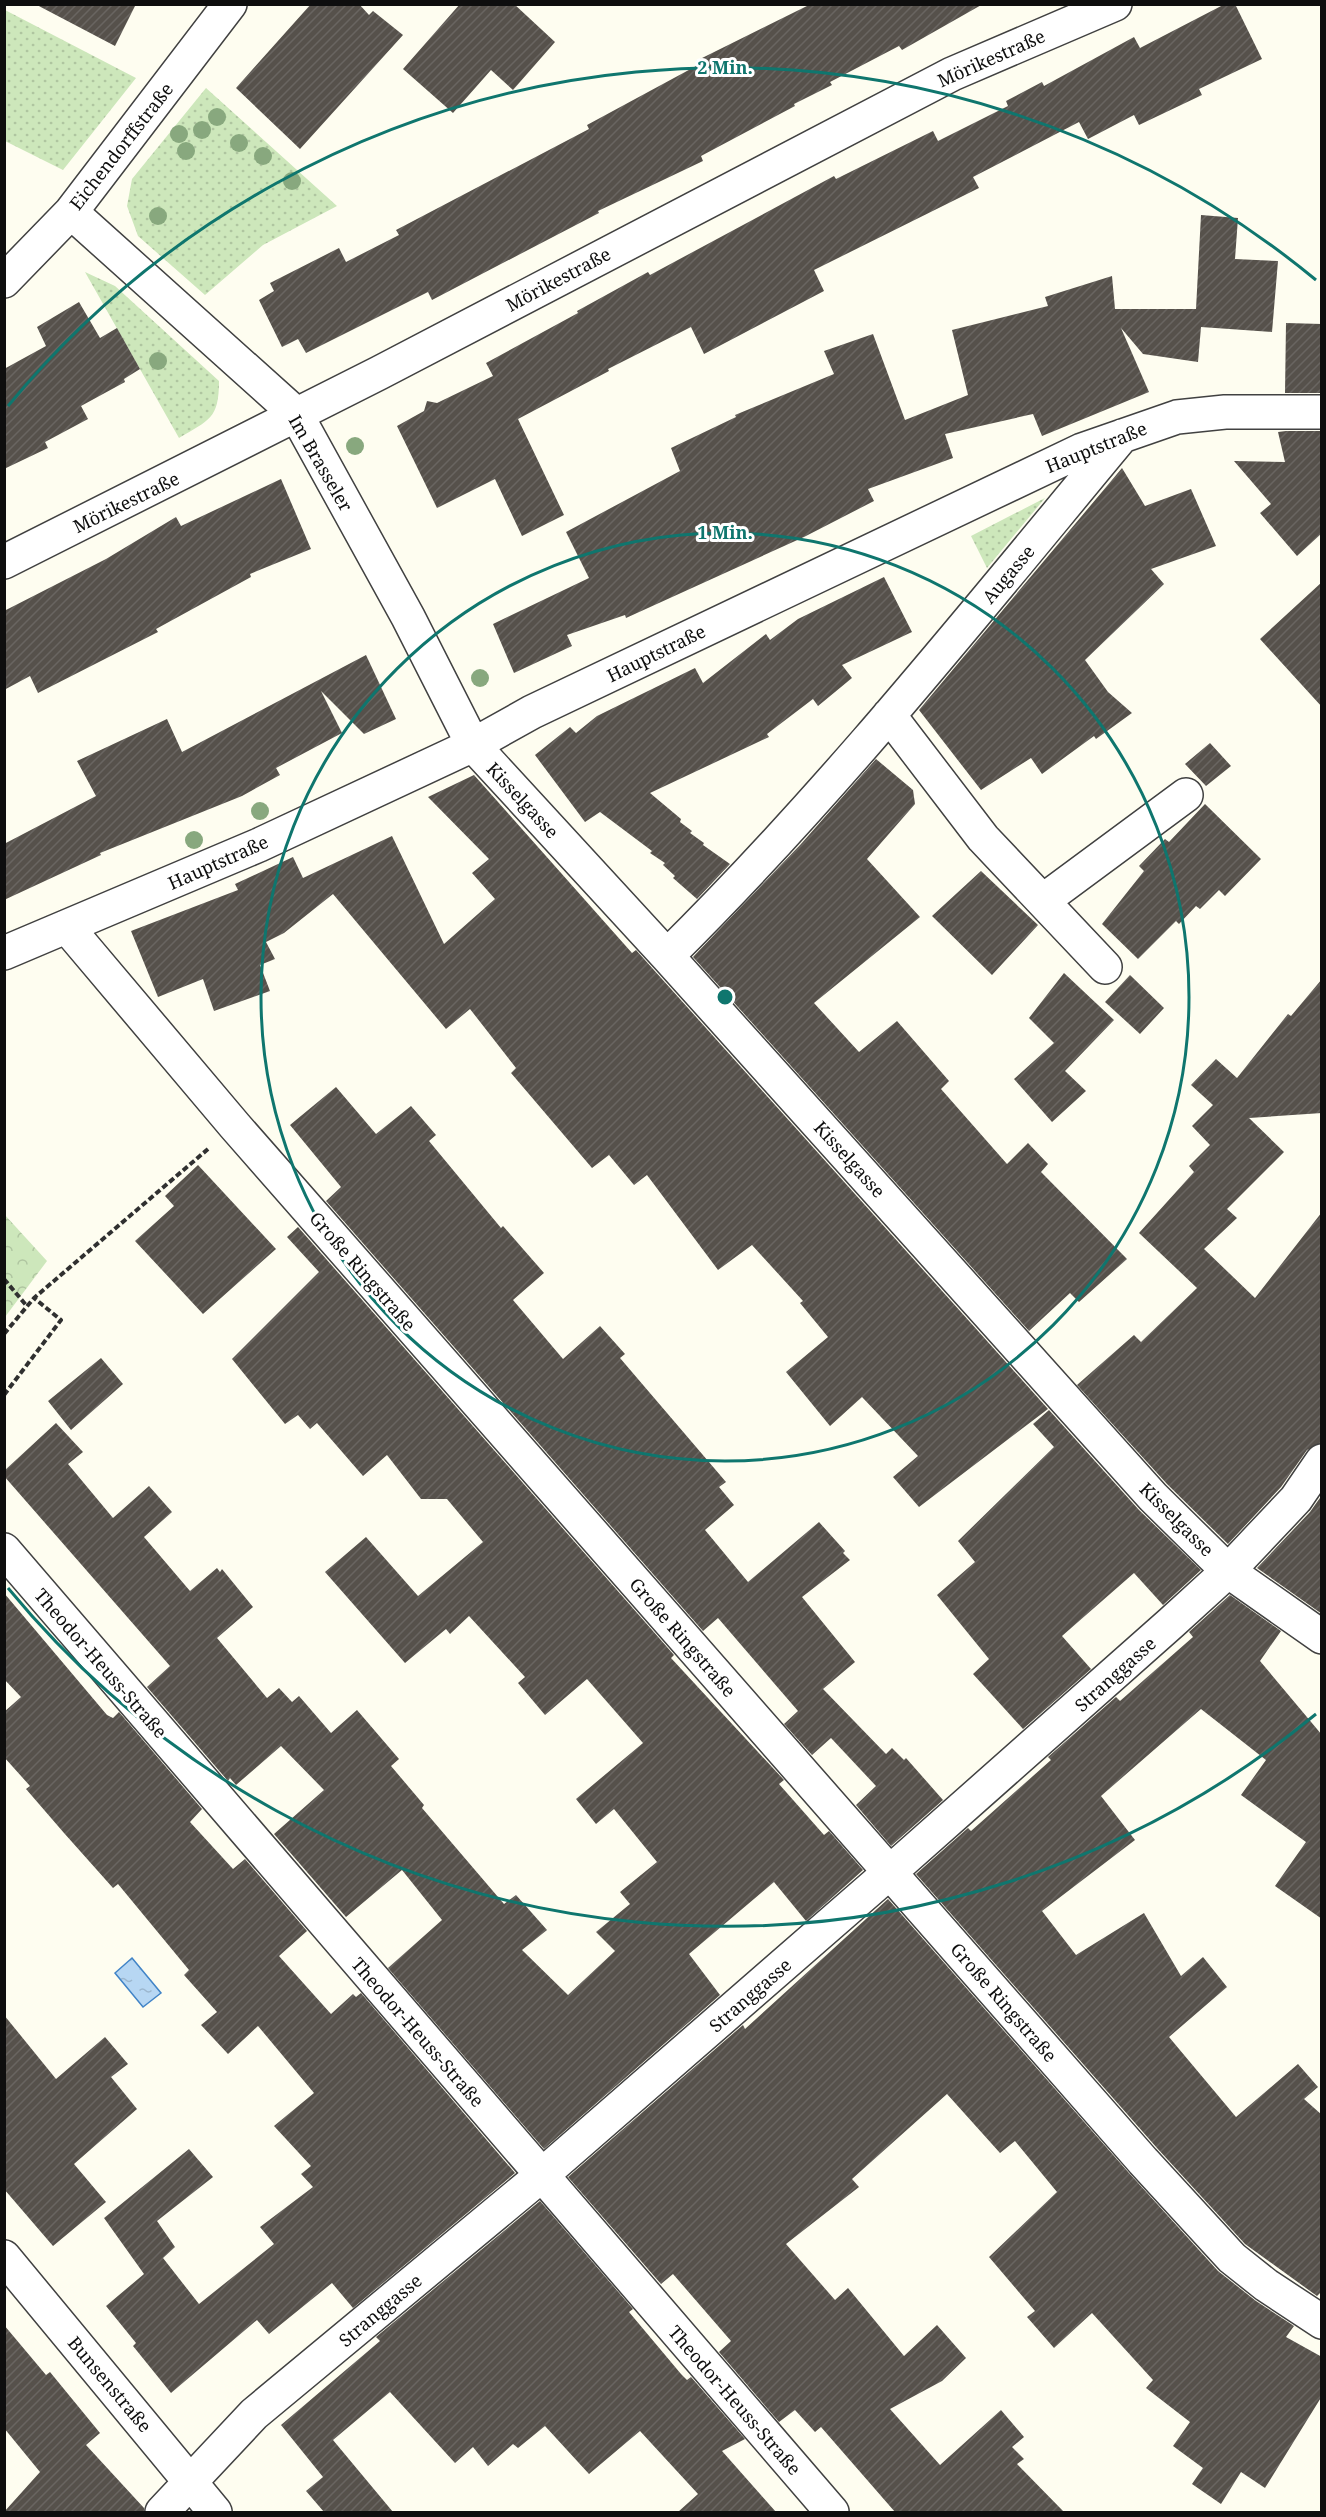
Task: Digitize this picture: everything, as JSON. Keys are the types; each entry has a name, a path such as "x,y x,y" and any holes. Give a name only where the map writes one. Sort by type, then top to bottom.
{"street":[{"name":"Eichendorffstraße","path":"4,282 71,212 230,4"},
{"name":"Mörikestraße","path":"4,562 296,414 952,74 1115,4"},
{"name":"Im Brasseler","path":"71,212 296,414 408,617 473,745"},
{"name":"Hauptstraße","path":"4,952 259,845 473,745 532,712 1082,450 1177,417 1225,412 1322,412"},
{"name":"Augasse","path":"667,956 741,883 890,715 1126,433"},
{"path":"890,715 983,838 1105,967"},
{"name":"Kisselgasse","path":"473,745 667,956 1153,1497 1228,1571 1322,1637"},
{"path":"1044,900 1186,795"},
{"name":"Große Ringstraße","path":"67,927 235,1126 1143,2161 1232,2258 1266,2286 1322,2322"},
{"name":"Stranggasse","path":"162,2512 189,2480 254,2414 542,2175 890,1872 1228,1571 1296,1499 1322,1461"},
{"name":"Theodor-Heuss-Straße","path":"4,1551 832,2512"},
{"name":"Bunsenstraße","path":"4,2257 215,2512"}],"path":[{"path":"4,1334 33,1298 235,1126"},
{"path":"4,1280 26,1305"},
{"path":"4,1395 61,1320 33,1298"}],"green space":[{"path":"5,10 136,78 63,170 5,141"},
{"path":"206,88 337,206 263,245 205,295 138,236 127,206 132,179"},
{"path":"85,272 115,286 219,381 217,403 205,422 179,438"},
{"path":"1045,498 987,568 971,536"},
{"path":"4,1214 47,1261 5,1317 4,1317"}],"water":[{"path":"132,1958 161,1993 143,2007 115,1973"}],"building":[{"path":"35,4 136,4 115,46"},
{"path":"311,4 359,4 369,15 373,11 403,35 300,149 236,88"},
{"path":"460,4 514,4 555,42 513,90 491,70 453,113 403,69"},
{"path":"811,4 983,4 902,50 899,46 830,82 832,85 701,156 703,161 598,211 599,213 432,300 428,292 306,353 298,339 282,347 259,300 274,291 270,283 339,248 346,262 399,235 396,230 589,129 587,125 698,65 696,61"},
{"path":"1225,4 1235,4 1262,59 1199,89 1202,95 1139,125 1134,115 1088,139 1079,122 973,177 979,188 814,270 824,291 704,354 691,327 608,369 609,371 518,419 564,515 522,536 495,479 437,508 397,426 424,411 427,401 437,403 493,376 486,363 648,272 650,275 834,176 836,179 933,131 938,141 1008,106 1006,101 1042,82 1044,86 1134,37 1140,48"},
{"path":"1201,215 1238,218 1235,259 1278,261 1272,332 1201,327 1198,362 1143,354 1121,328 1149,392 1042,436 1033,414 945,434 953,458 868,489 874,501 804,537 626,618 625,615 567,635 572,646 514,673 493,624 589,578 566,532 680,471 671,448 736,417 735,415 834,374 824,351 873,334 905,420 968,395 952,330 1048,306 1045,297 1112,276 1115,309 1196,309"},
{"path":"79,302 100,338 117,328 140,369 124,379 125,382 81,406 88,419 45,442 48,448 4,469 4,369 46,346 37,327"},
{"path":"1286,323 1322,324 1322,393 1285,393"},
{"path":"1322,431 1322,533 1297,556 1260,513 1271,504 1234,461 1285,462 1278,432"},
{"path":"1122,468 1145,506 1191,489 1216,546 1151,569 1164,584 1085,660 1108,692 1132,713 1096,739 1094,736 1042,774 1031,758 981,790 919,710"},
{"path":"281,479 311,549 250,574 251,577 156,629 158,632 38,693 30,676 4,690 4,611 106,559 176,517 181,526"},
{"path":"884,577 912,632 842,665 852,678 818,706 813,699 767,734 769,737 650,793 681,819 680,822 704,843 703,845 730,864 697,899 673,878 675,876 663,865 665,863 650,853 652,851 600,812 585,822 535,755 570,727 576,733 597,716 695,668 703,683 766,634 770,640 798,619"},
{"path":"1322,582 1322,707 1260,639"},
{"path":"366,655 396,719 364,734 321,691 342,733 276,768 280,775 242,796 100,853 101,855 4,900 4,844 96,796 77,761 167,719 182,752"},
{"path":"1210,743 1231,766 1206,786 1185,764"},
{"path":"876,759 913,790 915,804 867,859 920,917 814,1003 859,1052 897,1021 949,1081 941,1089 1007,1164 1028,1143 1048,1164 1041,1172 1127,1259 1079,1302 1070,1293 1029,1331 693,957 801,844"},
{"path":"474,775 632,953 636,950 1048,1409 919,1507 893,1477 918,1456 862,1397 830,1426 786,1372 828,1337 800,1303 803,1301 752,1245 718,1270 647,1175 634,1185 609,1155 592,1168 511,1073 516,1068 470,1009 446,1029 333,894 284,933 266,942 275,959 260,965 270,991 214,1011 203,979 158,997 131,931 238,890 235,884 293,857 303,878 392,836 444,944 495,899 472,873 489,859 428,797"},
{"path":"1205,804 1261,859 1225,896 1219,890 1200,909 1196,906 1179,924 1176,921 1138,959 1102,924 1144,871 1139,866 1165,839 1169,842"},
{"path":"981,871 1038,925 992,975 932,916"},
{"path":"1064,973 1114,1020 1065,1071 1086,1091 1052,1122 1014,1079 1054,1043 1029,1018"},
{"path":"1130,975 1164,1008 1140,1034 1105,1002"},
{"path":"1322,979 1322,1113 1249,1118 1284,1152 1227,1209 1237,1218 1204,1249 1255,1298 1322,1212 1322,1443 1307,1450 1281,1487 1228,1544 1167,1484 1077,1385 1134,1335 1141,1342 1197,1288 1139,1233 1194,1172 1189,1166 1210,1145 1192,1126 1213,1105 1191,1085 1216,1059 1237,1078 1288,1014 1291,1016"},
{"path":"336,1087 376,1134 411,1106 436,1135 429,1141 501,1228 503,1226 544,1273 513,1300 563,1359 600,1326 625,1354 620,1358 726,1482 719,1487 734,1505 705,1530 748,1582 819,1522 845,1551 843,1553 850,1560 802,1597 855,1662 823,1689 886,1754 892,1748 904,1760 906,1758 943,1800 891,1846 856,1805 876,1786 831,1738 812,1755 784,1724 798,1711 718,1618 703,1631 326,1201 341,1187 290,1125"},
{"path":"198,1165 276,1249 203,1314 135,1241 174,1206 165,1196"},
{"path":"298,1227 674,1655 671,1658 784,1780 779,1784 824,1835 829,1831 863,1870 806,1921 774,1882 689,1954 720,1995 544,2149 388,1968 442,1920 402,1870 346,1917 274,1834 324,1790 281,1746 236,1785 230,1778 228,1781 147,1687 170,1666 4,1476 4,1471 56,1423 83,1452 68,1464 113,1518 149,1486 172,1512 144,1537 190,1591 217,1568 220,1572 222,1569 253,1607 217,1638 267,1698 279,1688 292,1702 299,1696 331,1733 357,1710 399,1759 391,1766 424,1805 422,1808 504,1904 516,1895 547,1930 522,1950 568,1995 615,1951 596,1932 630,1904 620,1892 657,1862 614,1809 596,1824 576,1799 643,1743 587,1679 545,1715 518,1683 525,1677 469,1616 450,1634 446,1629 405,1663 325,1572 366,1537 418,1596 483,1542 447,1499 421,1499 387,1455 363,1476 317,1423 310,1429 298,1415 285,1424 232,1359 319,1272 287,1237"},
{"path":"101,1358 123,1384 71,1430 48,1401"},
{"path":"1049,1410 1139,1510 1201,1570 1163,1605 1134,1573 1062,1636 1091,1669 1023,1729 973,1674 989,1659 937,1595 975,1562 958,1541 1054,1447 1033,1424"},
{"path":"1322,1495 1322,1614 1257,1568 1310,1512"},
{"path":"4,1593 107,1715 113,1718 119,1712 202,1809 190,1822 233,1869 245,1859 307,1931 279,1956 331,2014 353,1994 356,1997 361,1993 515,2173 353,2308 332,2283 269,2334 257,2320 171,2393 133,2346 136,2343 106,2306 144,2274 104,2218 189,2149 213,2177 157,2221 175,2247 163,2258 199,2304 274,2244 260,2227 313,2187 301,2174 311,2166 274,2126 314,2093 258,2026 228,2054 201,2025 217,2012 184,1975 189,1970 118,1884 113,1888 64,1833 26,1789 30,1786 4,1757 4,1712 21,1697 4,1679"},
{"path":"1230,1595 1281,1631 1260,1661 1322,1735 1322,1919 1275,1886 1306,1842 1241,1795 1266,1760 1201,1709 1101,1796 1135,1840 1042,1911 1076,1955 1144,1913 1181,1976 1203,1957 1227,1987 1169,2037 1236,2117 1298,2064 1318,2087 1304,2099 1322,2115 1322,2291 1317,2296 1245,2244 1157,2148 916,1874 968,1828 971,1831 1051,1760 1048,1757 1116,1697 1120,1701 1193,1637 1189,1632"},
{"path":"888,1899 1218,2271 1256,2301 1294,2326 1286,2337 1322,2357 1322,2396 1265,2488 1241,2472 1221,2504 1192,2484 1203,2468 1173,2446 1190,2422 1146,2388 1153,2380 1092,2313 1054,2348 1027,2317 1035,2311 989,2257 1057,2192 1015,2141 1000,2153 947,2094 852,2179 859,2187 786,2244 835,2300 848,2288 904,2356 937,2325 966,2358 942,2381 890,2409 940,2465 1001,2410 1024,2437 1012,2447 1024,2459 1017,2464 1064,2512 895,2512 821,2427 815,2432 795,2410 779,2422 719,2352 731,2341 673,2274 661,2284 568,2177 743,2025 745,2029"},
{"path":"4,2015 56,2079 105,2037 128,2064 111,2077 137,2109 74,2164 106,2202 53,2246 4,2189"},
{"path":"540,2201 633,2309 629,2312 681,2374 687,2380 691,2377 745,2439 722,2451 776,2512 678,2512 698,2494 640,2431 589,2474 545,2426 518,2448 513,2444 488,2466 473,2447 455,2463 390,2392 333,2440 393,2512 324,2512 306,2491 323,2477 281,2425 380,2341 376,2337"},
{"path":"4,2325 46,2375 50,2372 100,2433 86,2445 144,2508 144,2512 4,2512 40,2472 4,2428"}]}
